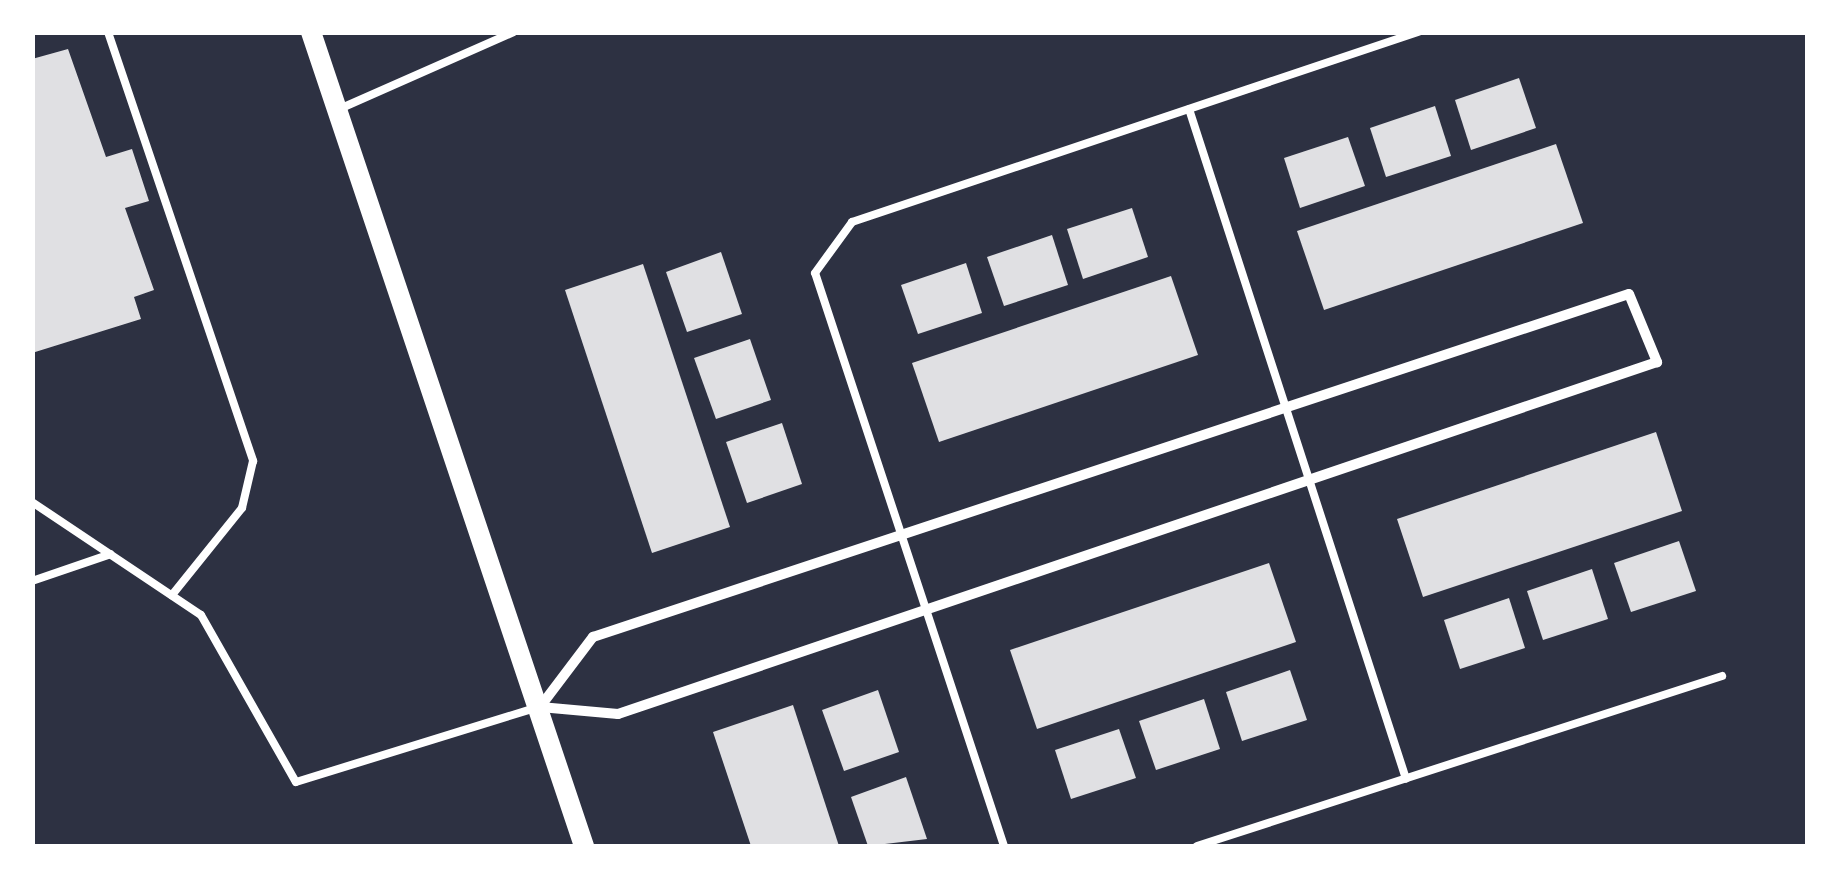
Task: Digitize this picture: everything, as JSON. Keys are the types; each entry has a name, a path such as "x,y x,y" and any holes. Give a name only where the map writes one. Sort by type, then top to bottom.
{"main road":[{"path":"310,32 584,846"}],"street":[{"path":"1629,294 1657,362 618,714 540,707 593,638 1629,294"}],"lane":[{"path":"108,32 253,461 242,508 172,595"},
{"path":"337,110 514,32"},
{"path":"1004,846 898,536 815,272 852,222 1418,32"},
{"path":"1189,109 1305,481 1406,779"},
{"path":"32,502 201,615 296,782 540,707"},
{"path":"32,581 111,554"},
{"path":"1197,846 1722,676"}],"building":[{"path":"68,49 106,157 132,149 149,201 125,208 154,290 134,297 141,319 32,353 32,59"},
{"path":"1519,78 1536,128 1471,150 1455,100"},
{"path":"1435,106 1451,156 1386,177 1370,128"},
{"path":"1348,137 1365,186 1300,208 1284,158"},
{"path":"1556,144 1583,223 1324,310 1297,231"},
{"path":"1132,208 1148,257 1083,279 1067,229"},
{"path":"1052,235 1068,285 1004,306 987,257"},
{"path":"721,252 742,314 687,332 666,272"},
{"path":"966,263 982,313 918,334 901,285"},
{"path":"643,264 730,527 652,553 565,290"},
{"path":"1171,276 1198,355 939,442 912,363"},
{"path":"750,339 771,400 716,419 694,358"},
{"path":"782,423 802,484 747,503 726,442"},
{"path":"1656,432 1682,511 1423,597 1397,519"},
{"path":"1679,541 1696,591 1631,612 1614,563"},
{"path":"1269,563 1296,642 1037,729 1010,650"},
{"path":"1592,569 1608,619 1543,640 1527,591"},
{"path":"1509,598 1525,648 1460,669 1444,620"},
{"path":"1290,670 1307,720 1242,741 1226,692"},
{"path":"878,690 899,752 844,771 822,710"},
{"path":"1204,699 1220,749 1156,770 1139,721"},
{"path":"793,705 839,846 751,846 713,732"},
{"path":"1119,729 1136,778 1071,799 1055,750"},
{"path":"906,777 927,839 868,846 851,797"}]}
